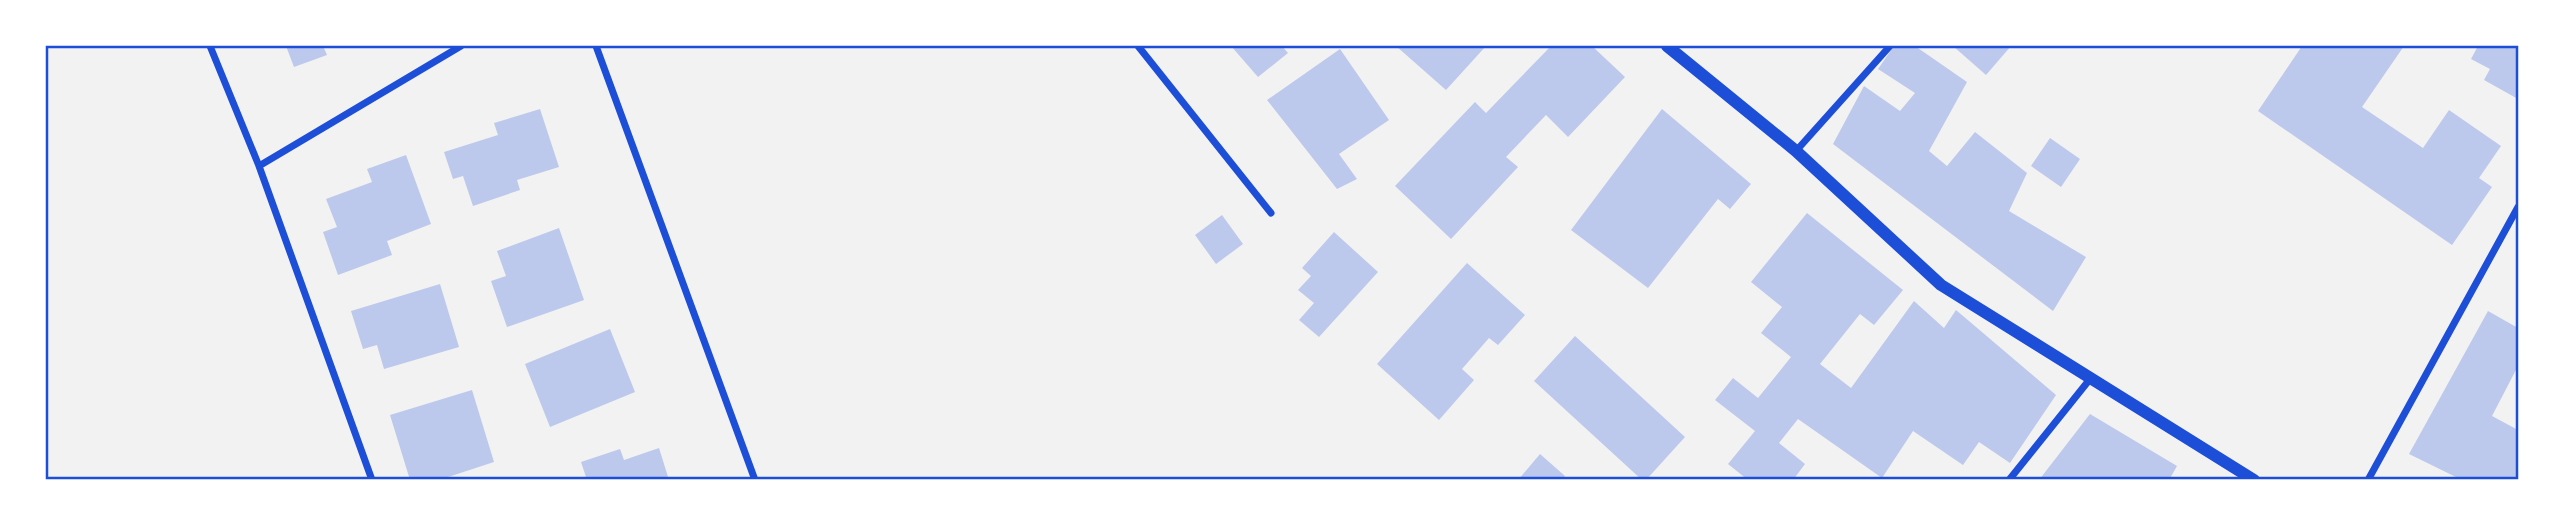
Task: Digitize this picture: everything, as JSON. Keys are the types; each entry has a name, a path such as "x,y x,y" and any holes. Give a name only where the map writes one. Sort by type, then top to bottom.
{"street":[{"path":"210,46 259,166 372,480"},
{"path":"259,166 461,46"},
{"path":"596,46 755,480"},
{"path":"1138,46 1271,213"},
{"path":"1667,46 1796,151 1941,285 2254,480"},
{"path":"1796,151 1890,46"},
{"path":"2368,480 2518,207"},
{"path":"2009,480 2090,379"}],"building":[{"path":"286,46 323,46 327,55 294,67"},
{"path":"1231,46 1282,46 1288,53 1258,77"},
{"path":"1396,46 1486,46 1446,90"},
{"path":"1551,46 1592,46 1625,77 1568,137 1546,115 1506,157 1518,167 1451,239 1395,186 1475,102 1486,113"},
{"path":"1894,46 1915,46 1967,82 1929,151 1947,166 1975,132 2027,173 2009,211 2086,257 2053,311 1833,144 1864,86 1900,111 1915,93 1878,69"},
{"path":"1953,46 2011,46 1986,75"},
{"path":"2302,46 2404,46 2362,107 2423,148 2449,110 2501,146 2479,178 2492,187 2452,245 2258,111"},
{"path":"2478,46 2518,46 2518,99 2484,80 2490,69 2471,59"},
{"path":"1340,49 1389,120 1339,154 1357,179 1337,189 1267,100"},
{"path":"540,109 559,167 517,180 520,190 473,206 463,176 453,179 444,152 498,135 494,123"},
{"path":"1662,109 1751,184 1730,209 1718,199 1648,288 1571,230"},
{"path":"2050,138 2080,159 2061,187 2031,166"},
{"path":"406,155 431,224 387,241 392,255 338,275 323,232 337,227 326,199 372,182 367,169"},
{"path":"1807,213 1903,290 1874,325 1860,314 1820,364 1851,388 1914,301 1944,328 1956,310 2056,395 2010,463 1979,442 1963,465 1913,431 1882,478 1798,419 1779,443 1805,464 1793,480 1748,480 1728,464 1755,431 1715,400 1733,378 1758,398 1791,357 1761,333 1782,307 1751,282"},
{"path":"1222,215 1243,244 1216,264 1195,235"},
{"path":"559,228 584,300 507,327 491,281 506,276 497,251"},
{"path":"1334,232 1378,272 1319,337 1299,320 1314,303 1298,290 1311,276 1302,268"},
{"path":"1467,263 1525,315 1498,345 1489,338 1462,369 1474,380 1439,420 1377,364"},
{"path":"440,284 459,347 384,369 377,345 363,349 351,311"},
{"path":"2488,311 2518,328 2518,366 2492,416 2518,430 2518,480 2462,480 2409,454"},
{"path":"610,329 635,392 550,427 525,364"},
{"path":"1575,336 1685,437 1646,480 1642,480 1534,381"},
{"path":"472,390 494,462 439,480 410,480 390,415"},
{"path":"2090,414 2177,466 2169,480 2039,480"},
{"path":"659,448 669,480 587,480 581,462 620,449 624,460"},
{"path":"1540,454 1565,476 1562,480 1518,480"}]}
